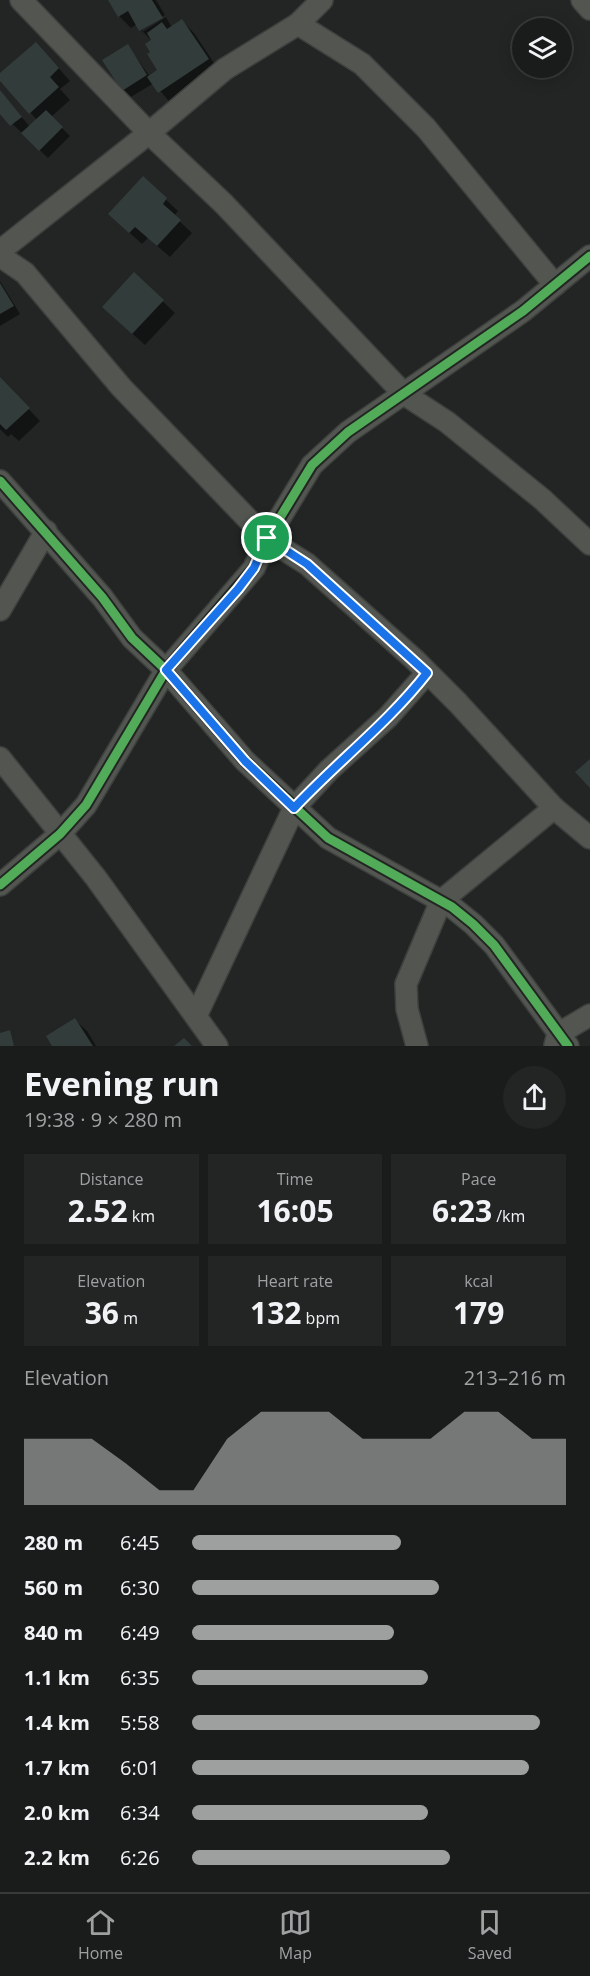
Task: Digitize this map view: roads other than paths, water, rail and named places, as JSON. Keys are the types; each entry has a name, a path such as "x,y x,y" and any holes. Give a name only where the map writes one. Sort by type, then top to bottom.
{"street":[{"path":"21,0 149,133 224,204 404,394 447,422 542,499 590,544"},
{"path":"0,250 149,133 225,69 298,24 321,0"},
{"path":"582,0 590,9"},
{"path":"298,24 362,64 426,128 555,285"},
{"path":"0,256 25,273 121,387 267,538 307,564 427,673 554,807 590,837"},
{"path":"0,885 60,834 86,805 166,670 254,568 267,538 312,465 348,432 523,311 590,256"},
{"path":"0,481 102,597 132,638 166,670 245,761 294,808 328,838 441,901 473,924 494,945 560,1042 590,1015"},
{"path":"0,610 46,531"},
{"path":"196,1016 294,808 329,770 388,717 427,673"},
{"path":"0,758 60,834 217,1046"},
{"path":"417,1046 407,1009 406,984 441,901 554,807"}]}
